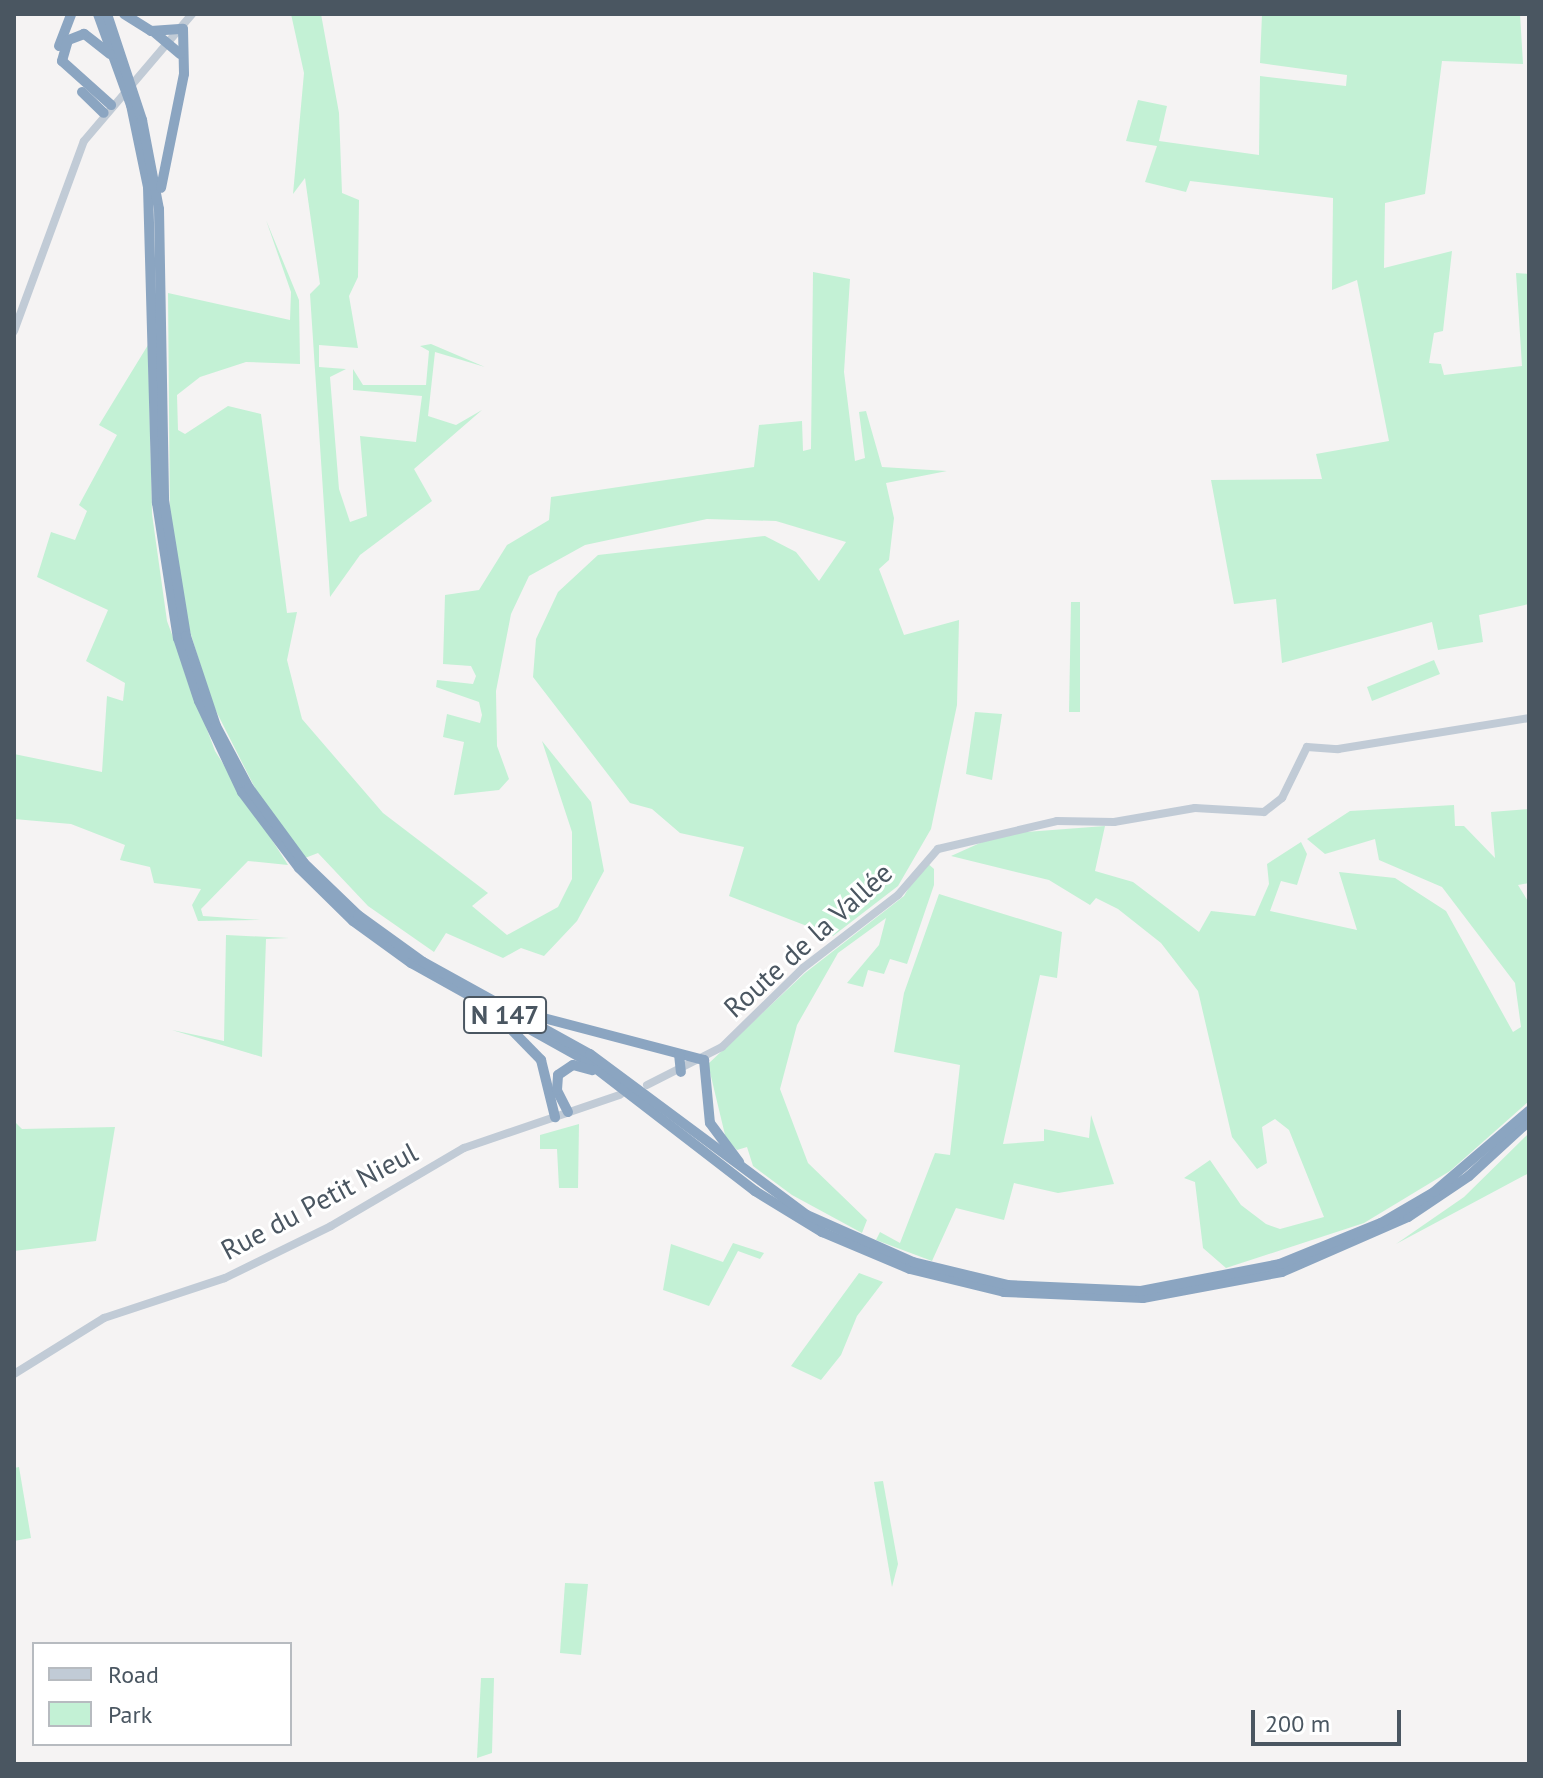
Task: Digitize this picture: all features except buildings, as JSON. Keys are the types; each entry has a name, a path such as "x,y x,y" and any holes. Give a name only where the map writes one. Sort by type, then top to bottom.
{"highway":[{"path":"71,14 58,66 110,106"},
{"name":"N 147","path":"98,14 131,105 153,236 160,537 188,669 223,757 279,844 353,921 422,970 585,1060 778,1206 866,1253 1004,1292 1105,1300 1206,1291 1337,1251 1439,1198 1529,1121"},
{"name":"N 147","path":"107,14 142,120 159,209 167,538 206,699 249,788 304,863 358,915 454,979 590,1054 807,1215 913,1262 1007,1285 1173,1288 1280,1264 1381,1223 1465,1170 1529,1111"},
{"path":"124,14 180,54"},
{"path":"151,31 183,29 180,54 184,74 163,155 159,209"},
{"path":"110,106 64,67 65,46 73,37 90,34 106,47 131,105"},
{"path":"422,970 523,1035 545,1069 555,1117"},
{"path":"454,979 530,1015 704,1060 697,1070 707,1115 722,1144 807,1215"},
{"path":"679,1054 681,1072"},
{"path":"568,1112 557,1078 580,1065 659,1114"}],"street":[{"path":"14,331 70,168 110,106 171,45 192,14"},
{"name":"Route de la Vallée","path":"704,1060 814,959 898,895 933,851 1057,821 1114,822 1195,808 1264,812 1279,803 1307,747 1338,749 1529,718"},
{"path":"647,1085 681,1072 697,1070"},
{"path":"555,1117 620,1095"},
{"name":"Rue du Petit Nieul","path":"14,1374 104,1318 225,1278 464,1148 555,1117"}],"green space":[{"path":"291,14 321,14 339,113 342,193 359,200 358,277 349,296 358,348 319,345 319,367 346,369 330,377 339,489 350,522 367,516 360,436 416,442 422,396 353,390 353,369 363,385 426,385 429,351 420,346 431,344 485,367 435,352 428,416 456,425 482,410 414,469 432,501 360,555 330,597 310,294 320,284 305,178 293,194 304,73"},
{"path":"1262,14 1520,14 1523,64 1442,61 1425,194 1385,203 1384,268 1452,251 1443,331 1434,333 1429,363 1441,364 1444,375 1522,366 1516,273 1529,274 1529,604 1479,615 1483,642 1438,650 1432,622 1282,663 1276,599 1234,604 1211,480 1322,479 1316,454 1389,441 1357,280 1332,290 1333,198 1190,181 1186,192 1145,182 1157,146 1126,141 1138,100 1167,106 1159,141 1259,155 1260,76 1346,86 1347,75 1260,63"},
{"path":"266,220 299,300 300,364 246,362 200,377 177,395 178,430 185,434 228,406 261,414 287,613 297,612 287,660 302,719 383,813 488,893 472,906 507,935 558,907 572,879 572,832 542,741 591,802 604,871 577,921 544,956 521,948 503,958 446,933 434,952 368,906 318,853 305,858 260,798 212,703 185,615 170,525 168,293 290,320 291,292"},
{"path":"813,272 850,279 844,372 855,461 865,458 859,412 866,411 882,467 947,471 886,483 894,518 889,560 879,569 904,635 959,620 957,705 931,829 898,886 833,936 729,896 744,847 680,833 652,809 630,803 533,677 536,639 558,592 598,555 765,536 796,552 819,581 846,542 776,521 707,519 585,545 529,576 511,614 496,691 497,746 509,779 499,790 454,795 464,742 443,737 447,714 480,723 482,715 479,702 436,687 437,680 473,684 476,676 471,666 443,664 445,595 479,590 507,545 549,520 551,497 754,467 759,425 802,421 803,451 811,449"},
{"path":"148,345 152,514 167,621 215,751 288,865 248,861 201,909 203,916 260,920 198,921 192,905 201,889 154,883 150,867 120,860 125,845 71,824 14,819 14,754 102,772 107,696 123,701 125,683 86,661 108,610 37,577 51,532 75,540 87,511 79,505 117,435 99,425"},
{"path":"1071,602 1080,602 1080,712 1069,712"},
{"path":"1434,660 1440,674 1372,701 1367,687"},
{"path":"975,712 1002,714 992,780 966,774"},
{"path":"1454,805 1455,826 1464,826 1495,858 1491,812 1529,809 1529,883 1518,885 1529,903 1529,1101 1450,1171 1364,1223 1226,1268 1203,1248 1195,1182 1184,1178 1210,1160 1241,1205 1266,1224 1280,1229 1324,1217 1289,1130 1275,1119 1262,1127 1267,1163 1257,1169 1232,1137 1198,991 1161,943 1118,909 1096,898 1090,905 1049,880 951,856 1000,834 1105,826 1095,871 1133,882 1199,932 1211,911 1255,916 1269,884 1267,864 1301,842 1307,854 1297,885 1281,881 1270,911 1357,930 1339,872 1395,878 1446,911 1513,1032 1521,1027 1515,983 1442,887 1379,860 1375,839 1325,854 1307,839 1350,811"},
{"path":"925,861 934,869 934,885 907,964 890,959 884,974 868,970 863,987 847,983 879,945 886,918 838,953 797,1025 780,1089 808,1163 867,1220 862,1233 792,1195 753,1166 747,1147 737,1150 726,1139 708,1064 805,973 904,896"},
{"path":"939,894 1062,932 1057,978 1040,975 1003,1144 1044,1141 1044,1129 1089,1138 1091,1115 1114,1184 1058,1193 1014,1183 1004,1220 956,1208 932,1261 876,1240 880,1232 900,1243 935,1153 950,1155 960,1065 894,1052 904,993"},
{"path":"226,935 289,938 266,939 262,1057 172,1030 224,1041"},
{"path":"14,1121 22,1129 115,1127 96,1241 14,1251"},
{"path":"579,1124 578,1188 559,1188 557,1149 540,1149 540,1135"},
{"path":"1529,1133 1529,1173 1396,1244 1464,1197"},
{"path":"733,1243 764,1253 760,1259 738,1251 709,1306 663,1290 671,1244 723,1262"},
{"path":"859,1273 883,1282 857,1316 841,1355 821,1380 791,1366"},
{"path":"19,1467 31,1538 14,1541 14,1468"},
{"path":"883,1481 898,1564 892,1587 874,1482"},
{"path":"565,1583 588,1584 581,1655 560,1653"},
{"path":"481,1678 494,1678 492,1753 477,1758"}]}
